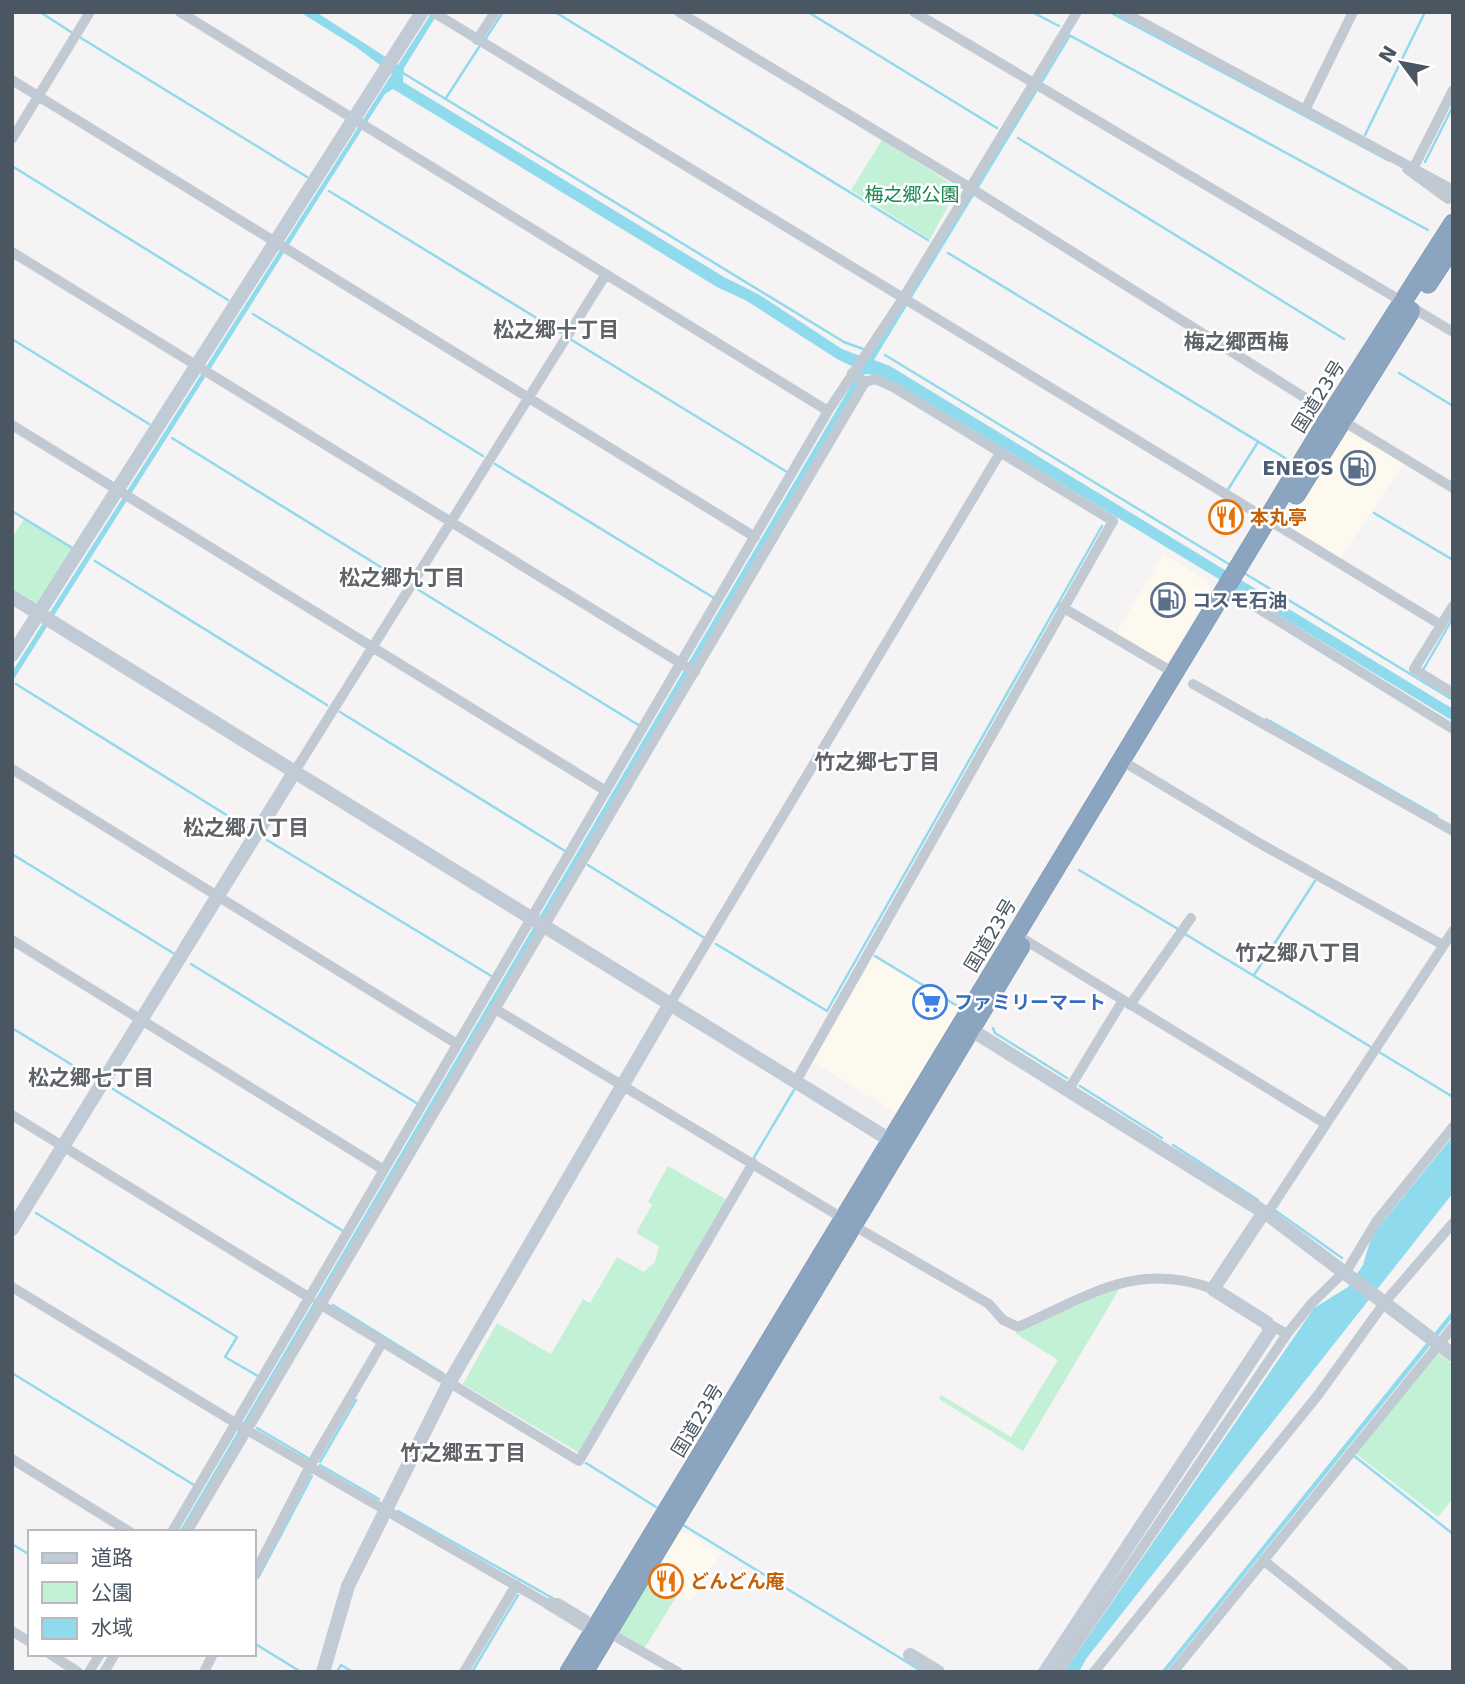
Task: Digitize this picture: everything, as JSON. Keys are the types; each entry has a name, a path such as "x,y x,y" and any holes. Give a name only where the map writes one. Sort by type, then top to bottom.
{"highway":[{"path":"1408,305 1414,272 1451,200"},
{"name":"国道23号","path":"967,1027 1025,940 1244,568 1449,236"},
{"path":"1408,305 1453,257"},
{"name":"国道23号","path":"569,1672 590,1626 895,1144 1232,591"},
{"name":"国道23号","path":"584,1672 895,1144"}],"street":[{"path":"12,139 90,12"},
{"path":"180,12 828,411"},
{"path":"12,655 45,617 359,123 388,65 422,12"},
{"path":"477,40 495,12"},
{"path":"679,12 973,190 1453,488"},
{"path":"914,12 1453,332"},
{"path":"188,1530 695,672 858,376 865,355 905,302 1037,86 1077,12"},
{"path":"1123,12 1413,169 1451,200"},
{"path":"1305,110 1353,12"},
{"path":"437,14 905,302 1441,625"},
{"path":"12,80 755,537"},
{"path":"1413,169 1453,90"},
{"path":"1402,163 1413,176 1451,200"},
{"path":"12,252 695,672"},
{"path":"12,1229 606,274"},
{"path":"173,1530 828,411 858,376"},
{"path":"795,1083 1113,520 892,387 875,379 858,376"},
{"path":"12,425 606,791"},
{"path":"323,1672 348,1586 449,1384 670,1004 1000,453"},
{"path":"1232,591 1453,729"},
{"path":"12,597 547,925 895,1144"},
{"path":"1453,606 1414,670 1453,693"},
{"path":"1062,607 1164,667"},
{"path":"1193,684 1453,831"},
{"path":"1129,765 1443,946"},
{"path":"12,769 457,1044"},
{"path":"1069,1089 1127,1002 1191,918"},
{"path":"1213,1289 1453,931"},
{"path":"12,940 384,1170"},
{"path":"1025,940 1326,1124"},
{"path":"496,1010 834,1213"},
{"path":"967,1027 1265,1213 1347,1272 1453,1355"},
{"path":"12,1115 579,1461 753,1163"},
{"path":"1058,1672 1287,1334 1311,1304 1347,1272 1376,1222 1453,1127"},
{"path":"1094,1672 1318,1395 1381,1299 1453,1223"},
{"path":"863,1231 989,1304 1003,1320 1018,1327 1131,1279 1153,1276 1213,1289 1287,1334"},
{"path":"12,1287 247,1430 590,1626"},
{"path":"1045,1672 1267,1337 1270,1331 1267,1323"},
{"path":"1173,1672 1434,1340 1453,1327"},
{"path":"256,1571 310,1466 382,1343"},
{"path":"12,1459 127,1530"},
{"path":"1263,1560 1404,1672"},
{"path":"464,1672 516,1585"},
{"path":"12,1631 28,1641"},
{"path":"618,1639 678,1672"},
{"path":"910,1655 937,1672"},
{"path":"53,1656 78,1672"},
{"path":"89,1672 99,1656"},
{"path":"104,1672 114,1656"},
{"path":"204,1672 212,1656"}],"shaded area":[{"path":"1346,430 1404,463 1341,558 1290,527 1289,521"},
{"path":"1163,554 1206,580 1212,590 1166,664 1116,634"},
{"path":"870,955 959,1009 896,1113 812,1061"},
{"path":"678,1532 688,1533 721,1553 691,1602 651,1578"}],"green space":[{"name":"梅之郷公園","path":"882,140 958,188 930,239 851,190"},
{"path":"24,519 73,549 40,602 34,603 12,590 12,538"},
{"path":"668,1166 727,1200 581,1454 463,1384 497,1323 551,1354 583,1299 590,1303 617,1257 644,1272 655,1262 659,1246 636,1233 652,1205 648,1202"},
{"path":"1121,1286 1023,1451 939,1399 941,1395 1011,1437 1058,1360 1015,1333"},
{"path":"1438,1353 1453,1365 1453,1498 1438,1517 1355,1453"},
{"path":"651,1578 678,1594 644,1649 617,1635"}],"water":[{"path":"300,12 316,12 398,65 432,12 435,18 404,68 403,82 724,277 758,294 842,349 868,359 1069,35 1071,36 874,360 890,366 1453,709 1453,721 897,384 877,375 865,374 184,1530 180,1530 860,370 837,359 747,301 717,287 393,89 385,94 363,128 12,682 12,672 392,74 356,47"},
{"path":"1107,12 1113,12 1390,160 1389,162"},
{"path":"1453,1136 1453,1193 1086,1659 1079,1672 1064,1672 1314,1308 1348,1287 1363,1265 1372,1235"},
{"path":"1453,1310 1453,1317 1417,1362 1166,1672 1161,1672"}],"waterway":[{"path":"40,12 71,32"},
{"path":"486,38 503,12"},
{"path":"555,12 928,240"},
{"path":"808,12 997,128"},
{"path":"1032,12 1059,26"},
{"path":"1365,135 1425,12"},
{"path":"1069,35 1428,230"},
{"path":"81,38 307,177"},
{"path":"446,98 479,47"},
{"path":"403,73 844,342 863,349"},
{"path":"1425,162 1453,106"},
{"path":"1018,138 1344,339"},
{"path":"12,166 228,300"},
{"path":"329,191 561,333"},
{"path":"948,253 1290,461"},
{"path":"253,314 483,456"},
{"path":"12,339 149,424"},
{"path":"570,339 787,472"},
{"path":"885,355 1232,566"},
{"path":"1399,373 1453,406"},
{"path":"172,438 405,582"},
{"path":"1227,491 1258,442"},
{"path":"495,464 714,598"},
{"path":"12,511 74,549"},
{"path":"1374,513 1453,560"},
{"path":"716,944 827,1011 1102,526"},
{"path":"95,561 327,705"},
{"path":"1244,573 1453,700"},
{"path":"417,589 640,726"},
{"path":"1423,670 1453,618"},
{"path":"16,684 249,829"},
{"path":"340,712 565,851"},
{"path":"1266,719 1437,816"},
{"path":"267,840 493,977"},
{"path":"12,854 173,953"},
{"path":"588,865 703,937"},
{"path":"1079,870 1178,929"},
{"path":"1254,975 1315,881"},
{"path":"1185,934 1371,1047"},
{"path":"875,956 959,1007"},
{"path":"191,964 418,1104"},
{"path":"12,1028 95,1079"},
{"path":"993,1028 995,1033 1067,1078"},
{"path":"1379,1052 1453,1097"},
{"path":"1080,1086 1162,1138"},
{"path":"113,1089 343,1231"},
{"path":"753,1159 794,1090"},
{"path":"1173,1145 1258,1200"},
{"path":"1276,1211 1342,1258"},
{"path":"36,1213 237,1337 225,1357 258,1376"},
{"path":"333,1305 444,1374"},
{"path":"12,1373 194,1485"},
{"path":"320,1462 356,1400"},
{"path":"257,1428 308,1458"},
{"path":"1353,1455 1453,1534"},
{"path":"586,1463 656,1507"},
{"path":"320,1465 379,1499"},
{"path":"258,1578 312,1476"},
{"path":"398,1511 554,1599"},
{"path":"683,1525 923,1672"},
{"path":"12,1544 28,1554"},
{"path":"472,1672 518,1595"},
{"path":"256,1644 301,1672"},
{"path":"337,1672 341,1665 353,1672"}],"place":[{"name":"ENEOS","path":"1358,468"},
{"name":"本丸亭","path":"1226,517"},
{"name":"コスモ石油","path":"1168,600"},
{"name":"ファミリーマート","path":"930,1002"},
{"name":"どんどん庵","path":"666,1581"}],"district":[{"name":"松之郷十丁目","path":"556,330"},
{"name":"梅之郷西梅","path":"1236,342"},
{"name":"松之郷九丁目","path":"402,578"},
{"name":"竹之郷七丁目","path":"877,762"},
{"name":"松之郷八丁目","path":"246,828"},
{"name":"竹之郷八丁目","path":"1298,953"},
{"name":"松之郷七丁目","path":"91,1078"},
{"name":"竹之郷五丁目","path":"463,1453"}]}
